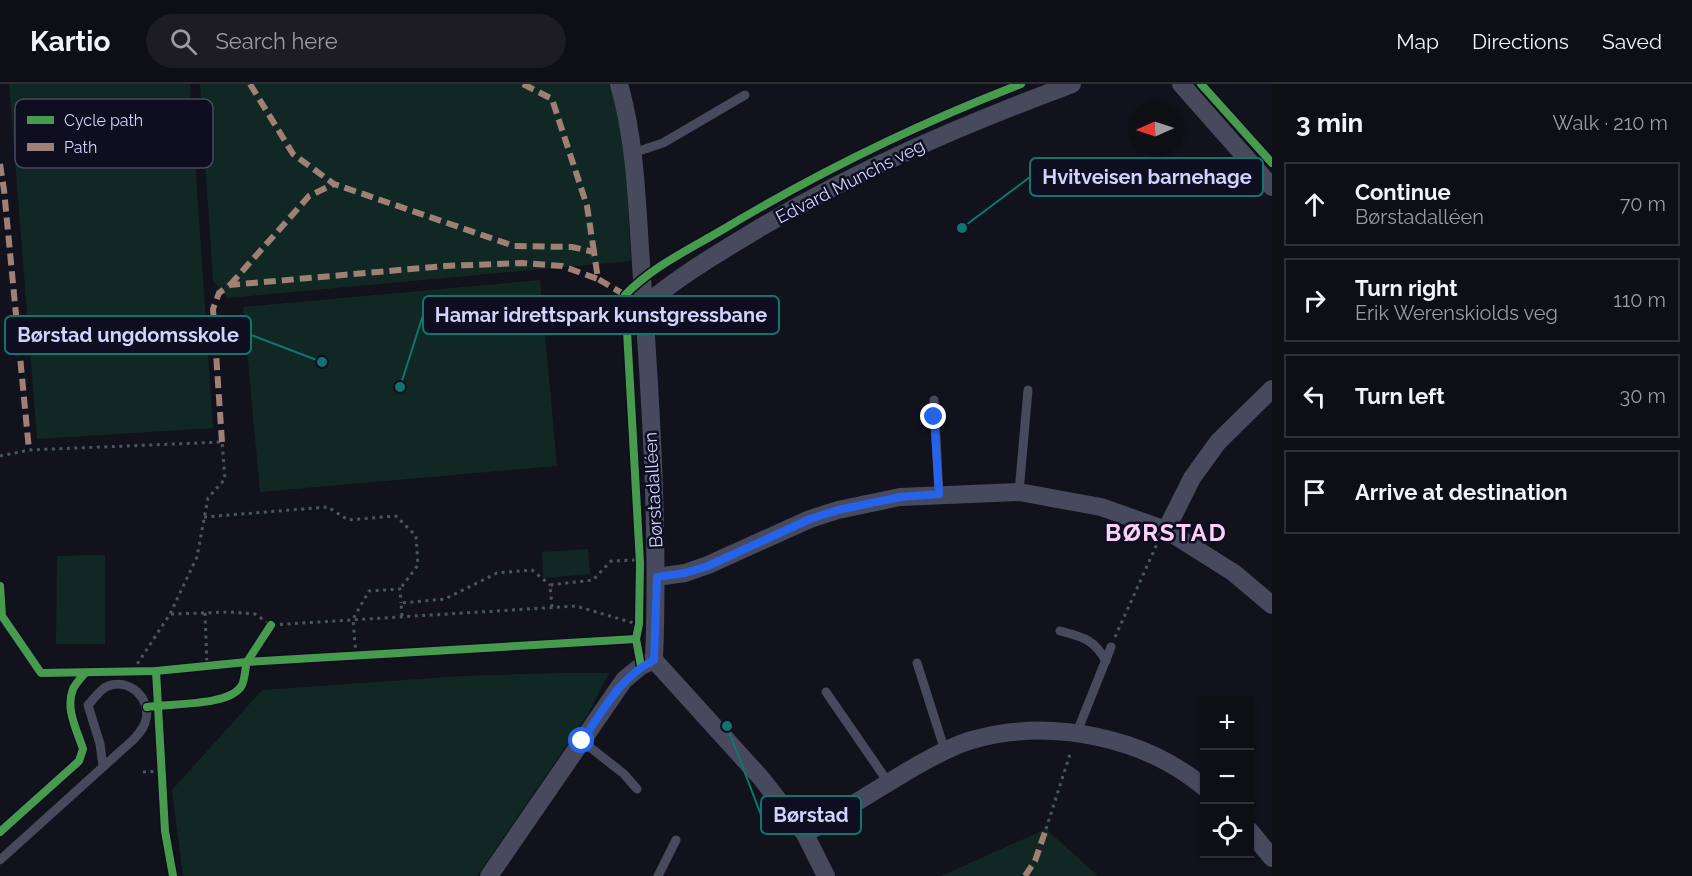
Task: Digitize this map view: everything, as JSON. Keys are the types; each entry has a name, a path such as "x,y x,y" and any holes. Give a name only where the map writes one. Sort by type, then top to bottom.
{"street":[{"name":"Børstadalléen","path":"620,84 633,153 644,306 648,575 654,660"},
{"name":"Edvard Munchs veg","path":"644,306 709,258 796,205 853,176 1011,106 1072,84"},
{"path":"1181,84 1272,187"},
{"path":"1166,530 1192,478 1218,442 1272,389"},
{"path":"648,575 685,573 708,566 810,519 838,510 900,497 1019,492 1101,507 1166,530 1234,573 1272,606"},
{"path":"489,876 624,680 641,666 654,660 760,778 805,834 826,876"},
{"path":"805,834 888,782 945,751 970,740 1017,731 1077,732 1139,748 1164,759 1200,784"},
{"path":"1254,836 1272,858"}],"lane":[{"path":"633,153 663,143 745,95"},
{"path":"1019,492 1028,390"},
{"path":"934,400 939,494"},
{"path":"1060,631 1089,640 1097,647 1106,661"},
{"path":"1077,732 1111,647"},
{"path":"917,663 945,751"},
{"path":"0,860 134,739 146,719 147,707 141,694 125,684 108,686 88,705 100,744 103,766"},
{"path":"826,692 888,782"},
{"path":"582,741 624,774 637,789"},
{"path":"658,876 676,840"}],"path":[{"path":"0,456 29,450 222,442 225,479 208,498 197,557 170,614 132,672"},
{"path":"204,517 328,507 348,520 396,516 416,537 418,565 400,589 402,616"},
{"path":"1111,647 1152,551 1166,530"},
{"path":"639,549 640,560 648,575"},
{"path":"550,585 593,580 611,561 640,560"},
{"path":"401,603 445,599 497,573 532,570 550,585 552,607"},
{"path":"356,655 353,619 369,591 400,589"},
{"path":"170,614 255,614 271,625 576,606 638,628 639,614"},
{"path":"205,613 207,666"},
{"path":"265,634 271,625"},
{"path":"345,656 367,655"},
{"path":"197,667 217,664"},
{"path":"120,672 144,671"},
{"path":"1046,829 1077,732"},
{"path":"160,761 162,781"},
{"path":"143,772 161,771"}],"green space":[{"path":"9,84 190,84 191,99 15,99 15,160"},
{"path":"200,84 610,84 624,149 631,261 228,298 213,281 206,168 213,168 213,99 201,99"},
{"path":"16,168 196,168 213,428 37,439"},
{"path":"540,280 557,466 260,492 243,307"},
{"path":"588,549 590,574 543,578 542,552"},
{"path":"105,555 105,644 56,644 57,556"},
{"path":"609,673 588,714 477,876 183,876 172,790 262,690 463,676"},
{"path":"1046,829 1098,876 941,876"}],"marked path":[{"path":"250,84 293,154 334,184 514,246 572,247 594,252 598,279 625,295"},
{"path":"523,84 552,99 587,206 594,252"},
{"path":"0,164 29,450"},
{"path":"230,285 309,196 334,184"},
{"path":"222,442 213,309 219,293 230,285 445,266 522,263 562,266 598,279"},
{"path":"1025,876 1035,861 1046,829"}],"cycle path":[{"path":"636,639 639,624 640,563 625,295 671,260 794,189 906,133 1021,84"},
{"path":"1201,84 1272,163"},
{"path":"0,586 2,616 41,673 156,671 247,662 271,625"},
{"path":"147,707 199,703 225,697 242,685 247,662 636,639 641,666"},
{"path":"156,671 165,831 173,876"},
{"path":"0,832 79,761 83,749 70,704 73,689 85,673"}],"place":[{"name":"Hvitveisen barnehage","path":"962,228"},
{"name":"Børstad ungdomsskole","path":"322,362"},
{"name":"Hamar idrettspark kunstgressbane","path":"400,387"},
{"name":"Børstad","path":"727,726"}],"district":[{"name":"BØRSTAD","path":"1166,532"}],"route":[{"path":"582,741 624,680 641,666 654,660 657,577 685,573 708,566 810,519 838,510 900,497 939,494 934,417"}]}
